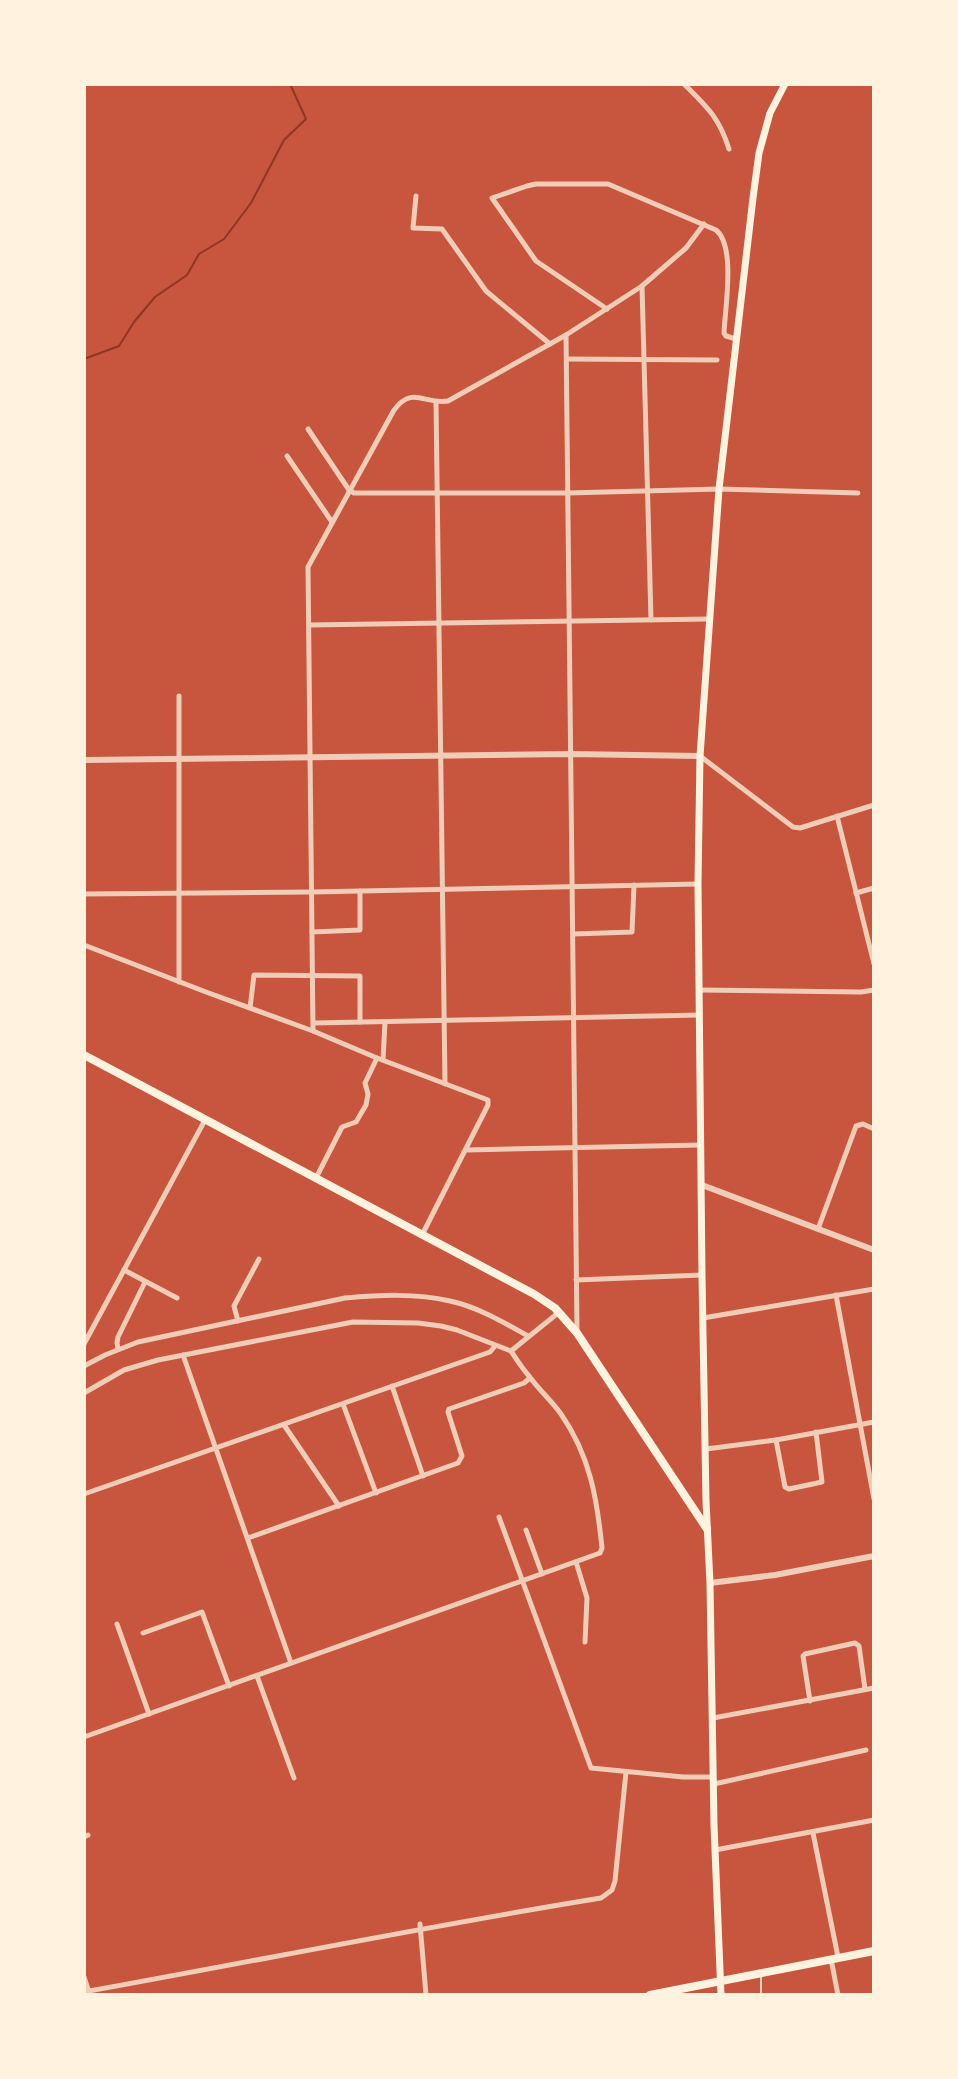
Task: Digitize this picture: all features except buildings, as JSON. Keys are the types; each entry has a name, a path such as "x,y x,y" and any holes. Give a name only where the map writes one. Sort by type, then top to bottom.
{"main road":[{"path":"721,1995 702,1275 698,884 700,756 719,489 759,153 770,113 785,84"},
{"path":"84,1055 534,1294 559,1312 577,1333 707,1529"},
{"path":"650,1995 874,1951"}],"street":[{"path":"684,84 713,113 724,131 729,149"},
{"path":"607,309 536,261 492,198 536,184 608,184 719,232 723,238 727,266 724,333 736,339"},
{"path":"416,196 413,228 442,229 486,291 550,344"},
{"path":"313,1031 308,567 399,404 412,396 436,402 448,401 566,335 642,286 686,248 704,224"},
{"path":"642,286 651,620"},
{"path":"566,335 577,1333"},
{"path":"567,359 717,360"},
{"path":"436,402 445,1084"},
{"path":"308,429 354,493 719,489 858,493"},
{"path":"287,456 332,522"},
{"path":"309,625 709,619"},
{"path":"179,696 179,982"},
{"path":"84,760 571,754 700,756 793,827 800,828 874,805"},
{"path":"837,816 874,964"},
{"path":"84,894 698,884"},
{"path":"573,934 632,932 634,885"},
{"path":"856,893 874,888"},
{"path":"312,932 360,930 360,891"},
{"path":"84,945 488,1100 466,1150 421,1235"},
{"path":"250,1008 254,975 360,976 360,1022"},
{"path":"699,990 874,990"},
{"path":"314,1023 700,1015"},
{"path":"315,1178 342,1127 356,1122 366,1105 368,1094 365,1083 380,1059 385,1022"},
{"path":"84,1343 206,1119"},
{"path":"818,1229 856,1126 863,1124 874,1129"},
{"path":"466,1150 701,1145"},
{"path":"702,1185 874,1250"},
{"path":"238,1321 234,1306 259,1259"},
{"path":"124,1270 177,1298"},
{"path":"576,1280 702,1275"},
{"path":"118,1348 118,1337 145,1282"},
{"path":"703,1318 874,1289"},
{"path":"84,1366 118,1348 138,1342 345,1298 387,1295 451,1301 498,1318 529,1336"},
{"path":"836,1295 874,1499"},
{"path":"511,1351 559,1312"},
{"path":"84,1393 124,1370 183,1355 353,1322 418,1323 457,1330 511,1351 563,1417 591,1476 602,1551 84,1737"},
{"path":"84,1494 490,1352 495,1346"},
{"path":"183,1355 291,1663"},
{"path":"248,1538 458,1463 462,1456 449,1409 524,1383 530,1378"},
{"path":"392,1386 423,1476"},
{"path":"343,1403 376,1493"},
{"path":"706,1449 874,1422"},
{"path":"284,1425 339,1506"},
{"path":"776,1440 785,1487 789,1489 822,1482 816,1432"},
{"path":"499,1517 593,1769 714,1780 723,1784 866,1750"},
{"path":"526,1530 542,1574"},
{"path":"710,1583 775,1575 874,1556"},
{"path":"576,1562 587,1598 585,1642"},
{"path":"143,1633 202,1612 229,1686"},
{"path":"117,1624 149,1714"},
{"path":"810,1701 803,1656 855,1643 859,1646 865,1689"},
{"path":"257,1676 294,1778"},
{"path":"713,1718 874,1688"},
{"path":"84,1977 88,1993 420,1927 601,1898 610,1893 615,1881 626,1772"},
{"path":"715,1850 874,1820"},
{"path":"813,1833 835,1959 838,1995"},
{"path":"420,1927 426,1995"}],"lane":[{"path":"761,1974 761,1995"}],"waterway":[{"path":"84,359 119,346 155,297 187,275 199,254 224,239 251,203 284,140 306,119 290,84"}]}
